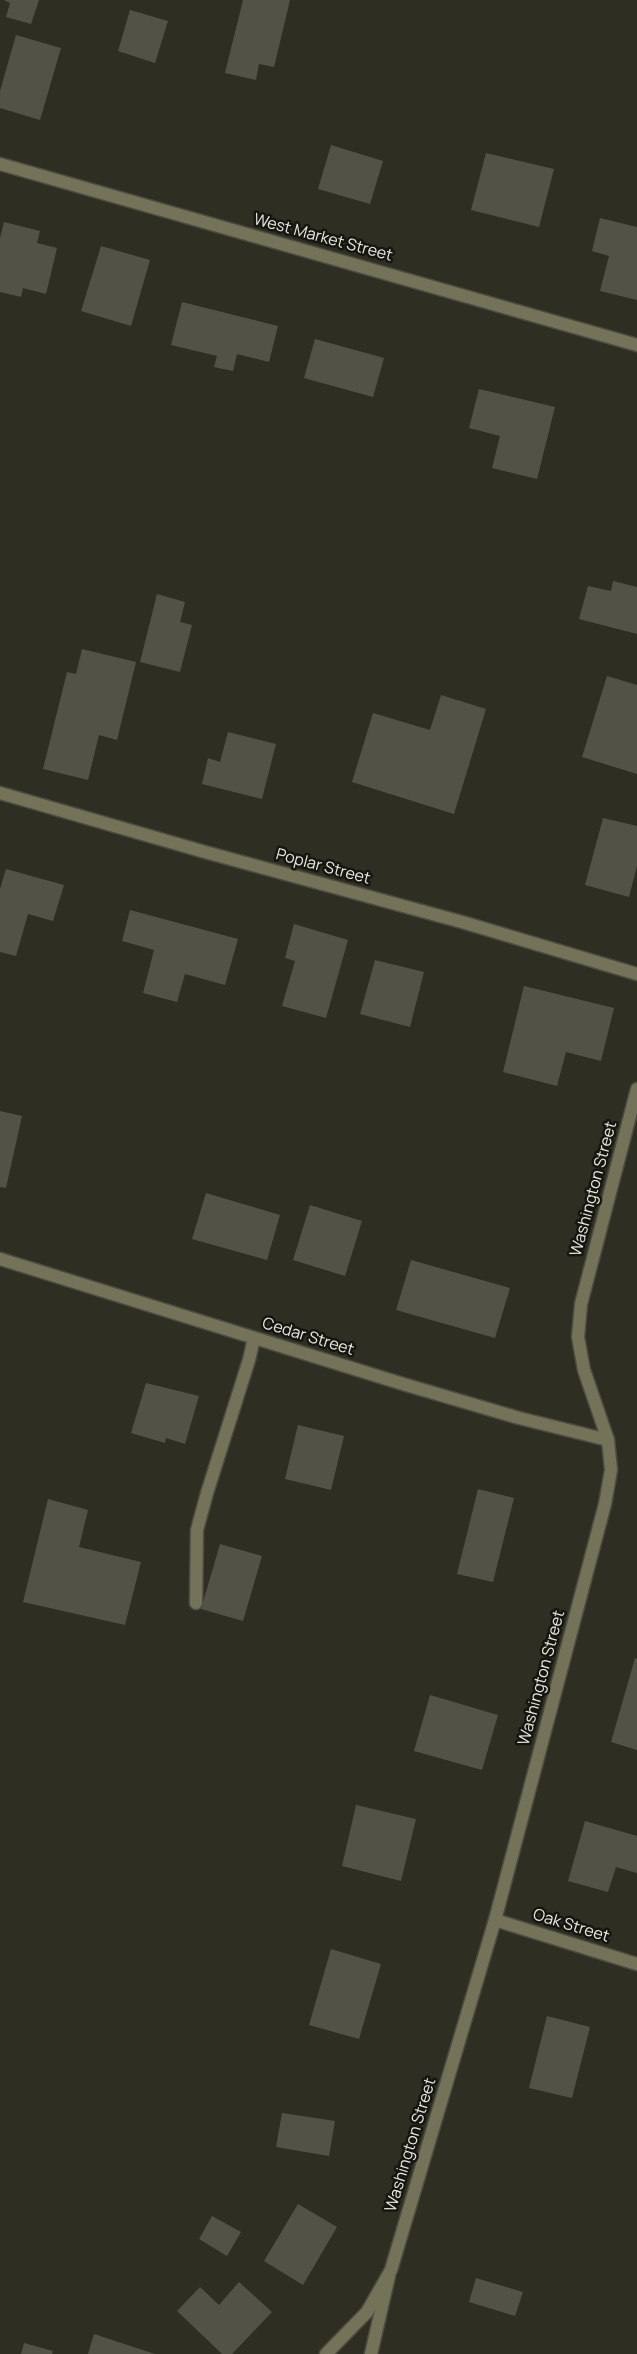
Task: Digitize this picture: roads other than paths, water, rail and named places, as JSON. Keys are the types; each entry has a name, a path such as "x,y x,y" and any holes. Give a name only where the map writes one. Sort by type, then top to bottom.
{"street":[{"name":"West Market Street","path":"0,164 637,345"},
{"name":"Poplar Street","path":"0,794 462,922 637,974"},
{"name":"Washington Street","path":"371,2354 391,2270 495,1920 605,1504 611,1470 608,1440 584,1370 578,1337 581,1304 637,1089"},
{"name":"Cedar Street","path":"0,1259 487,1409 608,1440"},
{"path":"196,1603 197,1530 254,1338"},
{"name":"Oak Street","path":"495,1920 637,1964"},
{"name":"Washington Street","path":"326,2354 367,2312 391,2270"}]}
